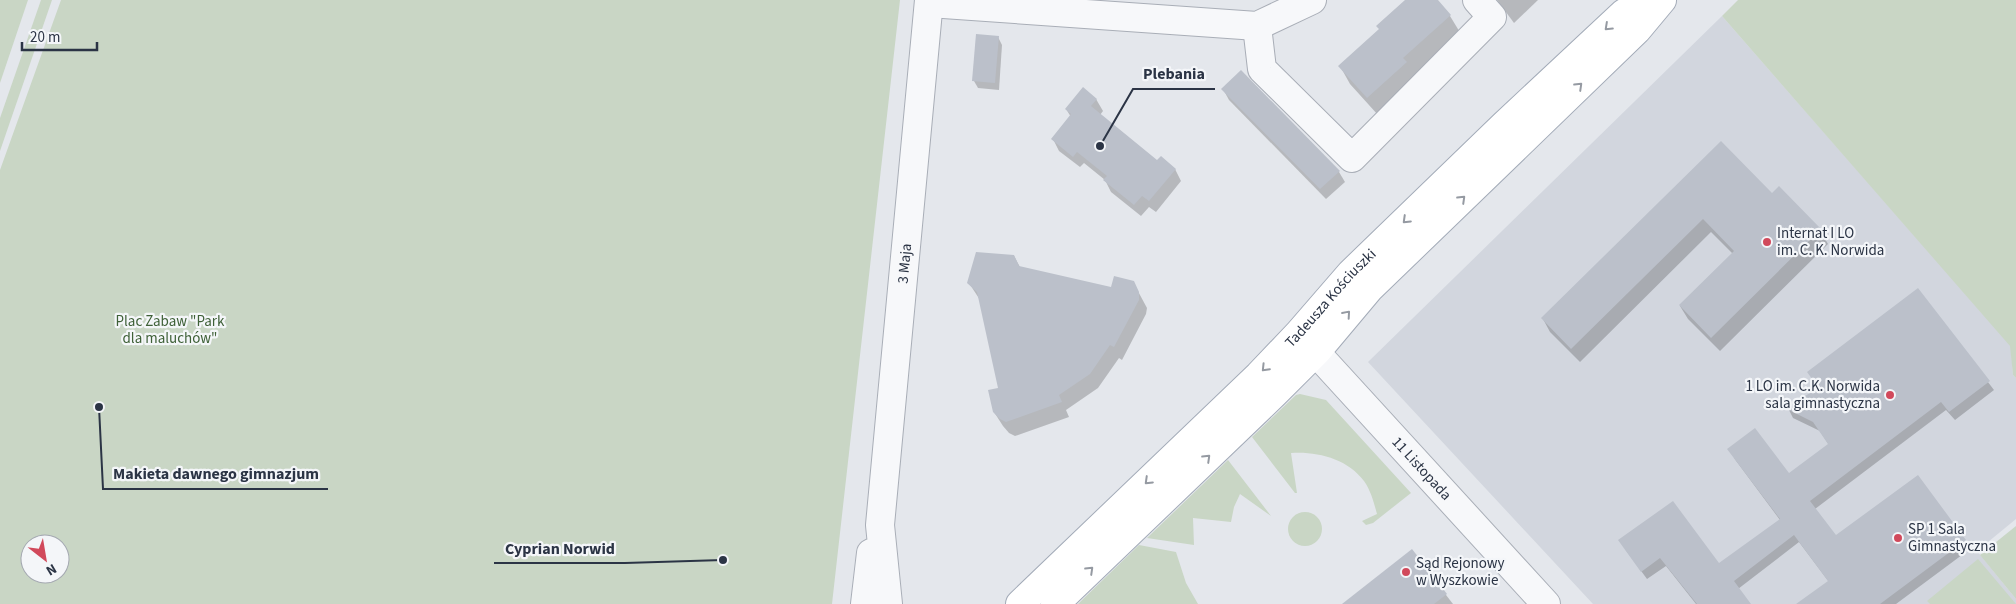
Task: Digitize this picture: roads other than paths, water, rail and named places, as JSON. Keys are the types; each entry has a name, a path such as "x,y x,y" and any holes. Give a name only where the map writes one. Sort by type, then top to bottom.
{"main road":[{"name":"Tadeusza Kościuszki","path":"1020,604 1258,375 1308,342 1351,273 1624,13 1648,0"},
{"name":"Tadeusza Kościuszki","path":"1055,604 1308,342 1369,289 1637,30 1662,0"}],"street":[{"path":"929,1 1257,26 1312,0"},
{"path":"1257,26 1262,69 1352,158 1492,17 1477,0"},
{"name":"3 Maja","path":"888,604 880,525 929,1"},
{"name":"11 Listopada","path":"1308,342 1546,604"},
{"name":"3 Maja","path":"865,604 870,556 880,525"}],"place":[{"name":"Plebania","path":"1100,146"},
{"name":"Internat I LO im. C. K. Norwida","path":"1767,242"},
{"name":"1 LO im. C.K. Norwida sala gimnastyczna","path":"1890,395"},
{"name":"Makieta dawnego gimnazjum","path":"99,407"},
{"name":"SP 1 Sala Gimnastyczna","path":"1898,538"},
{"name":"Cyprian Norwid","path":"723,560"},
{"name":"Sąd Rejonowy w Wyszkowie","path":"1406,572"}],"park label":[{"name":"Plac Zabaw \"Park dla maluchów\"","path":"170,330"}]}
